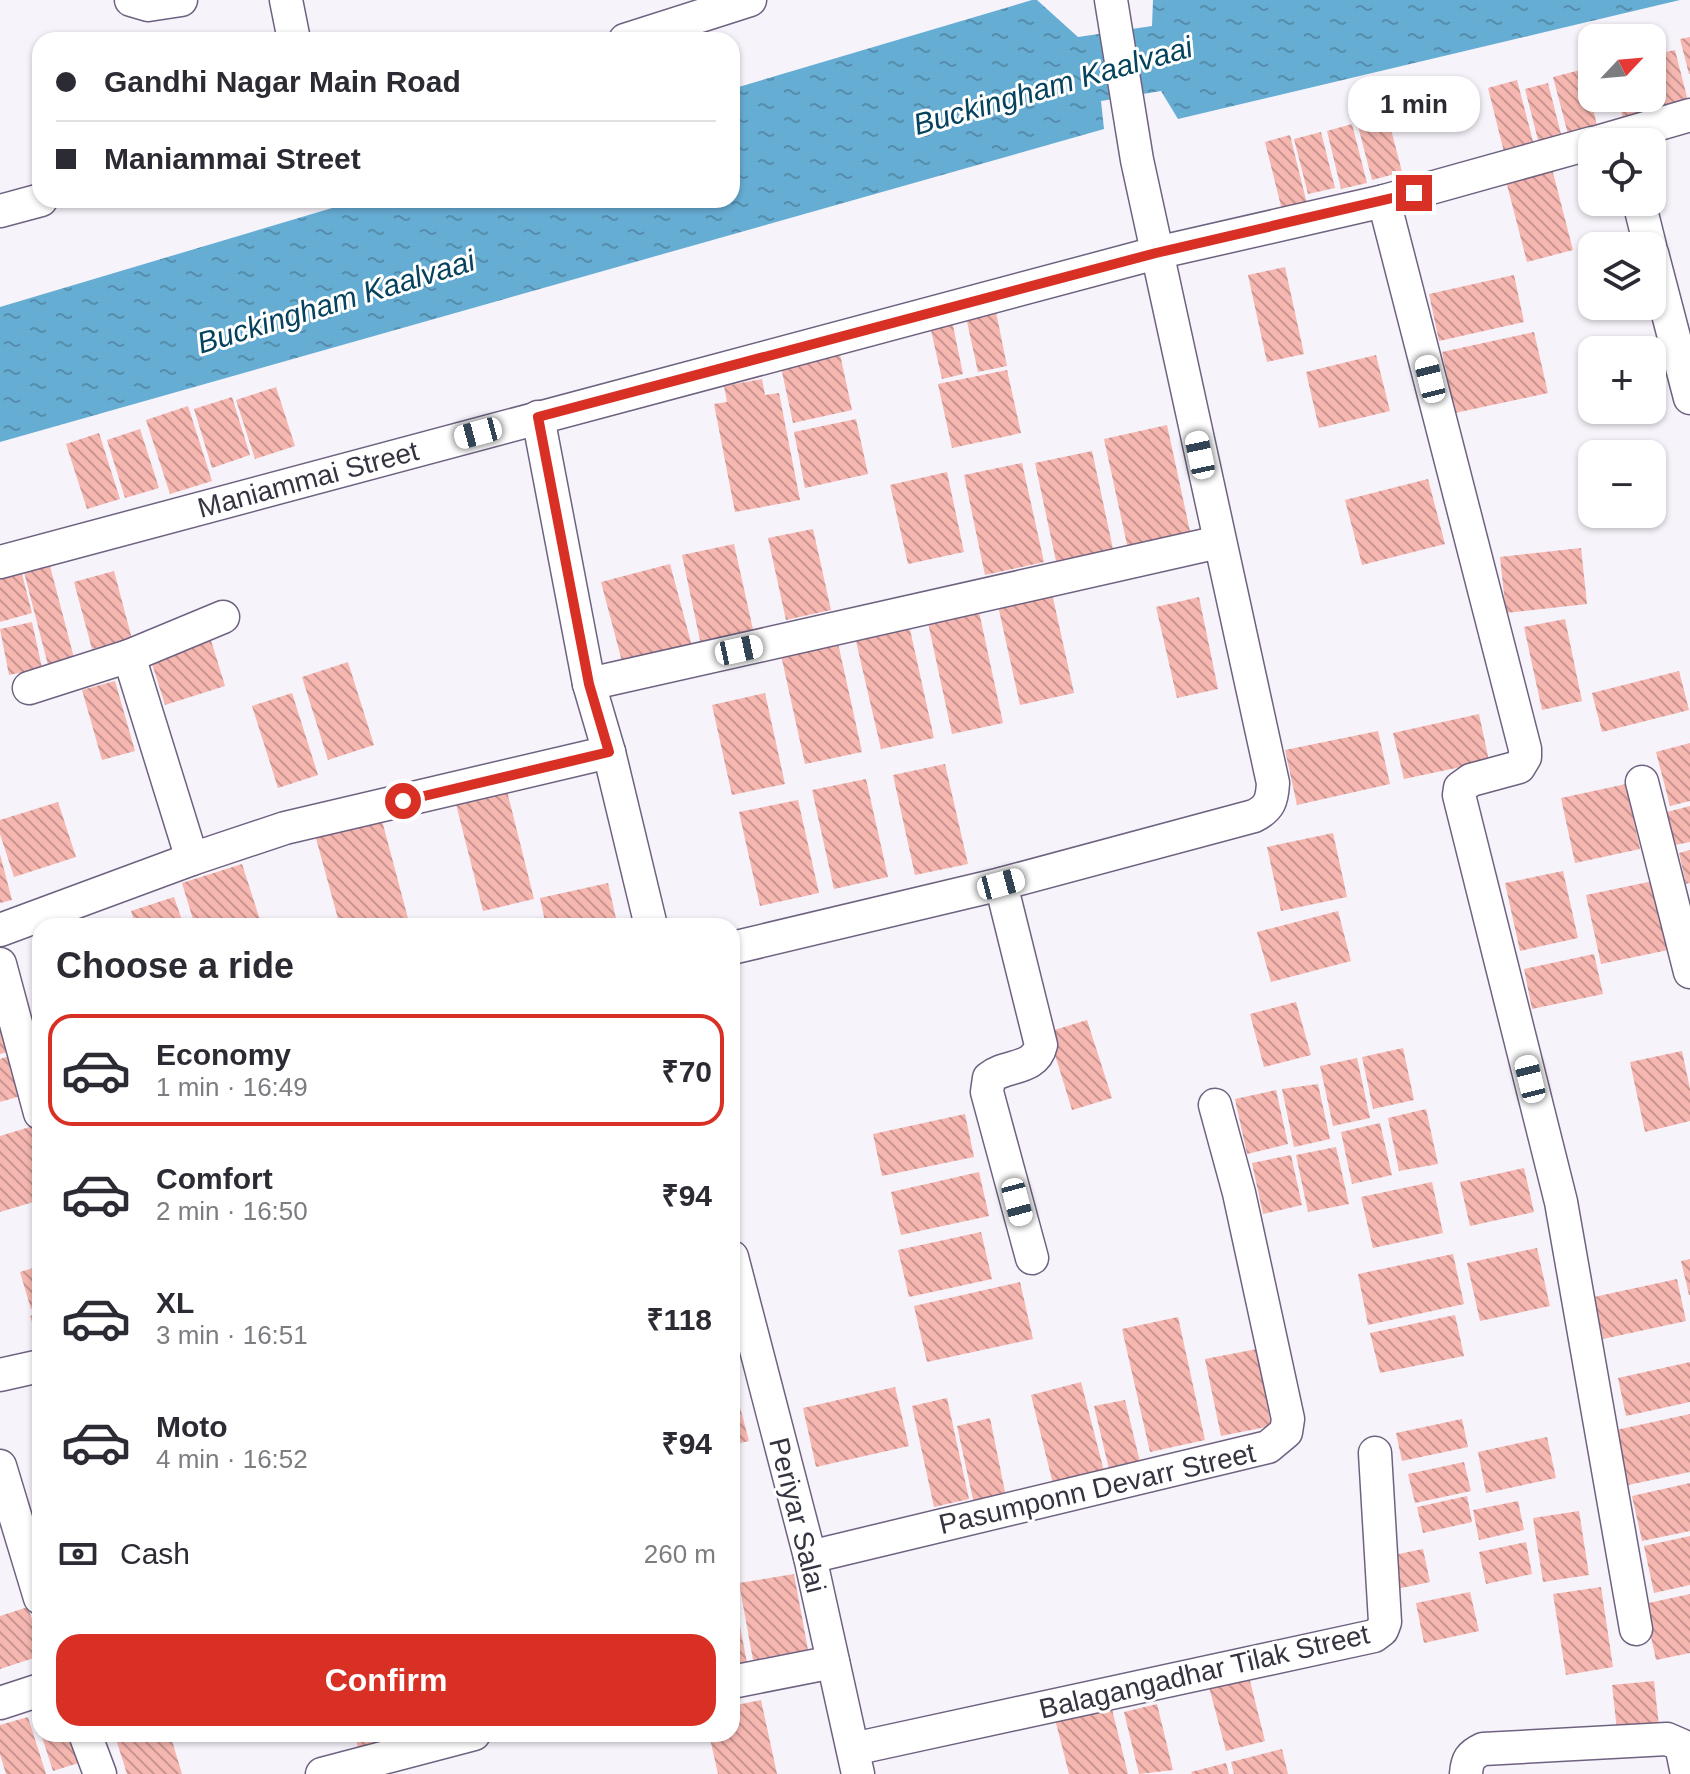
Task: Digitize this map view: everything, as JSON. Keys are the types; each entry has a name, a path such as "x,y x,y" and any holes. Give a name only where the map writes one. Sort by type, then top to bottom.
{"street":[{"path":"131,0 148,5 181,0"},
{"path":"286,0 292,32"},
{"path":"650,32 750,0"},
{"path":"740,946 1001,884 1254,816 1266,810 1272,799 1273,783 1156,253 1111,0"},
{"name":"Maniammai Street","path":"1649,128 1690,115"},
{"name":"Maniammai Street","path":"0,562 1156,253 1384,201 1578,149"},
{"path":"1384,201 1525,749 1525,757 1519,767 1471,780 1460,788 1459,795 1561,1202 1636,1629"},
{"path":"0,211 32,202"},
{"path":"1666,306 1690,398"},
{"path":"538,417 589,684 609,752 649,918"},
{"path":"589,684 1219,542"},
{"path":"29,688 129,656 223,617"},
{"path":"129,656 192,859"},
{"path":"32,918 285,828 609,752"},
{"path":"1642,782 1690,972"},
{"path":"1001,884 1041,1045 1039,1055 1026,1065 996,1072 989,1078 987,1092 1032,1258"},
{"path":"0,930 32,918"},
{"path":"0,964 32,1083"},
{"name":"Pasumponn Devarr Street","path":"810,1557 1268,1447 1286,1432 1288,1419 1272,1343 1239,1193 1215,1105"},
{"name":"Periyar Salai","path":"740,1320 743,1343 810,1557 856,1762"},
{"path":"0,1375 32,1368"},
{"name":"Balagangadhar Tilak Street","path":"856,1762 1374,1636 1382,1630 1385,1622 1375,1453"},
{"path":"3,1488 32,1574"},
{"path":"740,1680 833,1662"},
{"path":"0,1703 32,1693"},
{"path":"1468,1764 1483,1749 1511,1761 1667,1739 1681,1745 1687,1774"},
{"path":"88,1742 100,1774"},
{"path":"322,1774 437,1742"}],"water":[{"name":"Buckingham Kaalvaai","path":"1032,0 1037,0 1078,37 1152,26 1153,0 1680,0 1178,119 1161,91 1101,101 1104,129 0,442 0,307 332,208 740,208 740,87"}],"building":[{"path":"1690,37 1690,74 1689,74 1680,39"},
{"path":"1675,50 1688,101 1666,108 1666,52"},
{"path":"1578,71 1578,112 1594,112 1597,128 1578,128 1578,136 1569,138 1553,77"},
{"path":"1517,80 1534,145 1504,152 1488,88"},
{"path":"1548,83 1562,138 1539,144 1525,89"},
{"path":"1621,112 1652,112 1623,119"},
{"path":"1388,118 1402,172 1372,180 1358,126"},
{"path":"1352,124 1367,183 1341,189 1327,131"},
{"path":"1321,132 1335,188 1308,194 1294,139"},
{"path":"1290,135 1307,204 1282,210 1265,142"},
{"path":"1551,165 1573,250 1527,262 1505,177"},
{"path":"1285,267 1304,354 1267,362 1248,275"},
{"path":"1514,275 1524,322 1439,341 1429,294"},
{"path":"994,302 1007,366 978,372 964,308"},
{"path":"952,321 963,374 942,379 930,326"},
{"path":"1534,332 1548,393 1455,413 1442,352"},
{"path":"840,354 852,410 793,423 781,367"},
{"path":"1376,355 1390,411 1319,428 1306,372"},
{"path":"1007,370 1021,433 952,448 938,384"},
{"path":"762,379 765,395 779,393 800,500 735,512 714,404 727,402 724,386"},
{"path":"276,387 295,446 255,459 236,400"},
{"path":"232,397 250,455 212,468 194,409"},
{"path":"188,406 212,481 170,494 146,420"},
{"path":"856,419 868,474 805,488 794,432"},
{"path":"1167,425 1191,536 1128,549 1104,439"},
{"path":"140,429 159,488 125,498 107,440"},
{"path":"99,433 120,499 87,509 66,444"},
{"path":"1092,451 1113,549 1056,561 1035,463"},
{"path":"1022,463 1044,562 985,575 964,475"},
{"path":"947,472 964,552 908,564 890,485"},
{"path":"1428,479 1445,544 1362,565 1345,500"},
{"path":"813,529 831,610 786,620 768,538"},
{"path":"734,544 754,634 701,645 682,555"},
{"path":"1581,548 1587,604 1506,613 1500,557"},
{"path":"670,564 693,650 624,669 601,582"},
{"path":"50,566 74,658 48,665 24,572"},
{"path":"114,571 132,639 92,649 74,582"},
{"path":"22,574 32,613 0,622 0,579"},
{"path":"1051,589 1074,693 1020,705 997,601"},
{"path":"1199,597 1218,689 1177,698 1156,607"},
{"path":"978,607 1003,723 952,734 927,618"},
{"path":"1565,619 1582,701 1542,710 1524,627"},
{"path":"32,622 42,668 9,675 0,629"},
{"path":"909,625 934,738 881,749 855,637"},
{"path":"210,637 225,686 165,705 150,657"},
{"path":"838,643 862,752 805,764 781,655"},
{"path":"348,662 374,745 328,760 302,677"},
{"path":"1679,671 1689,710 1602,732 1592,693"},
{"path":"115,681 135,751 102,760 82,690"},
{"path":"292,693 318,775 278,788 252,706"},
{"path":"765,693 785,784 732,795 712,705"},
{"path":"1479,714 1489,761 1404,779 1393,733"},
{"path":"1378,731 1390,784 1297,805 1285,750"},
{"path":"1690,743 1690,801 1670,806 1656,752"},
{"path":"945,764 968,864 915,875 893,775"},
{"path":"866,779 888,877 834,889 812,790"},
{"path":"1626,784 1640,849 1575,863 1561,798"},
{"path":"507,791 534,899 483,911 456,804"},
{"path":"798,800 819,893 760,906 739,812"},
{"path":"58,802 76,857 14,877 0,834 0,820"},
{"path":"1690,806 1690,842 1675,845 1667,812"},
{"path":"380,813 408,918 338,918 314,831"},
{"path":"1333,833 1347,897 1281,911 1267,847"},
{"path":"1690,850 1690,883 1686,884 1679,853"},
{"path":"0,854 12,900 0,903"},
{"path":"242,864 259,918 193,918 182,883"},
{"path":"1563,871 1578,938 1520,951 1505,883"},
{"path":"1653,881 1668,950 1601,964 1586,895"},
{"path":"608,883 616,918 544,918 540,898"},
{"path":"174,897 181,918 133,918 131,911"},
{"path":"1338,911 1351,961 1271,982 1257,932"},
{"path":"1594,954 1603,994 1532,1009 1524,969"},
{"path":"1296,1002 1311,1055 1264,1067 1250,1014"},
{"path":"0,1011 15,1050 0,1054"},
{"path":"1087,1020 1112,1098 1072,1110 1048,1032"},
{"path":"1403,1048 1414,1100 1373,1109 1362,1057"},
{"path":"1682,1051 1690,1089 1690,1121 1645,1132 1630,1062"},
{"path":"16,1054 28,1094 0,1102 0,1059"},
{"path":"1357,1058 1370,1118 1333,1126 1320,1066"},
{"path":"1318,1084 1330,1139 1294,1147 1282,1089"},
{"path":"1276,1090 1288,1144 1247,1154 1235,1099"},
{"path":"1426,1109 1438,1164 1399,1171 1388,1118"},
{"path":"965,1114 974,1157 882,1176 873,1134"},
{"path":"1380,1123 1392,1175 1352,1184 1341,1132"},
{"path":"32,1126 32,1202 0,1212 0,1136"},
{"path":"1336,1147 1349,1204 1308,1212 1296,1155"},
{"path":"1291,1155 1302,1205 1263,1214 1252,1163"},
{"path":"1524,1168 1534,1212 1470,1226 1460,1182"},
{"path":"979,1172 989,1216 901,1235 891,1192"},
{"path":"1432,1182 1443,1233 1373,1248 1361,1197"},
{"path":"981,1232 992,1279 909,1297 898,1250"},
{"path":"1537,1248 1550,1306 1480,1321 1467,1263"},
{"path":"1453,1254 1464,1304 1368,1325 1358,1274"},
{"path":"1690,1259 1690,1295 1689,1295 1681,1261"},
{"path":"32,1268 32,1309 31,1309 20,1272"},
{"path":"1677,1279 1686,1321 1603,1339 1594,1297"},
{"path":"1020,1282 1033,1339 927,1362 914,1306"},
{"path":"1455,1315 1464,1356 1380,1373 1370,1333"},
{"path":"1178,1317 1205,1440 1150,1452 1122,1329"},
{"path":"1257,1349 1271,1426 1221,1436 1205,1359"},
{"path":"1690,1362 1690,1402 1626,1416 1618,1378"},
{"path":"1081,1382 1105,1475 1054,1488 1031,1395"},
{"path":"895,1387 909,1446 816,1467 803,1408"},
{"path":"947,1398 969,1499 934,1507 912,1406"},
{"path":"1125,1400 1140,1462 1109,1469 1094,1406"},
{"path":"740,1407 749,1441 740,1443"},
{"path":"1690,1414 1690,1472 1628,1485 1616,1430"},
{"path":"990,1418 1006,1497 974,1504 957,1426"},
{"path":"1462,1419 1468,1447 1402,1461 1396,1433"},
{"path":"1547,1437 1556,1478 1486,1493 1478,1452"},
{"path":"1464,1462 1471,1491 1415,1503 1408,1474"},
{"path":"1690,1483 1690,1531 1642,1541 1632,1496"},
{"path":"1467,1496 1472,1522 1423,1533 1417,1507"},
{"path":"1518,1501 1524,1530 1479,1540 1473,1510"},
{"path":"1579,1511 1589,1575 1543,1582 1533,1518"},
{"path":"1690,1536 1690,1585 1654,1593 1644,1546"},
{"path":"1526,1542 1532,1574 1486,1584 1479,1552"},
{"path":"1423,1549 1430,1582 1392,1590 1384,1557"},
{"path":"794,1574 808,1650 753,1660 740,1583"},
{"path":"1601,1587 1613,1667 1566,1675 1553,1594"},
{"path":"1470,1592 1479,1631 1424,1643 1416,1603"},
{"path":"1690,1594 1690,1653 1656,1660 1644,1604"},
{"path":"28,1607 32,1620 32,1659 0,1669 0,1616"},
{"path":"740,1627 747,1663 740,1664"},
{"path":"1249,1677 1265,1741 1226,1751 1209,1687"},
{"path":"1654,1681 1659,1726 1617,1730 1612,1685"},
{"path":"761,1700 777,1774 718,1774 711,1742 740,1742 740,1704"},
{"path":"1157,1704 1173,1770 1139,1774 1124,1712"},
{"path":"1111,1705 1128,1774 1069,1774 1055,1719"},
{"path":"28,1717 32,1742 36,1742 46,1774 6,1774 0,1754 0,1725"},
{"path":"44,1742 79,1742 85,1761 53,1771"},
{"path":"117,1742 172,1742 182,1774 127,1774"},
{"path":"357,1742 383,1742 358,1748"},
{"path":"1282,1749 1288,1774 1234,1774 1231,1762"},
{"path":"1226,1763 1229,1774 1191,1772"}],"route":[{"path":"403,801 609,752 589,684 538,417 1156,253 1414,193"}]}
